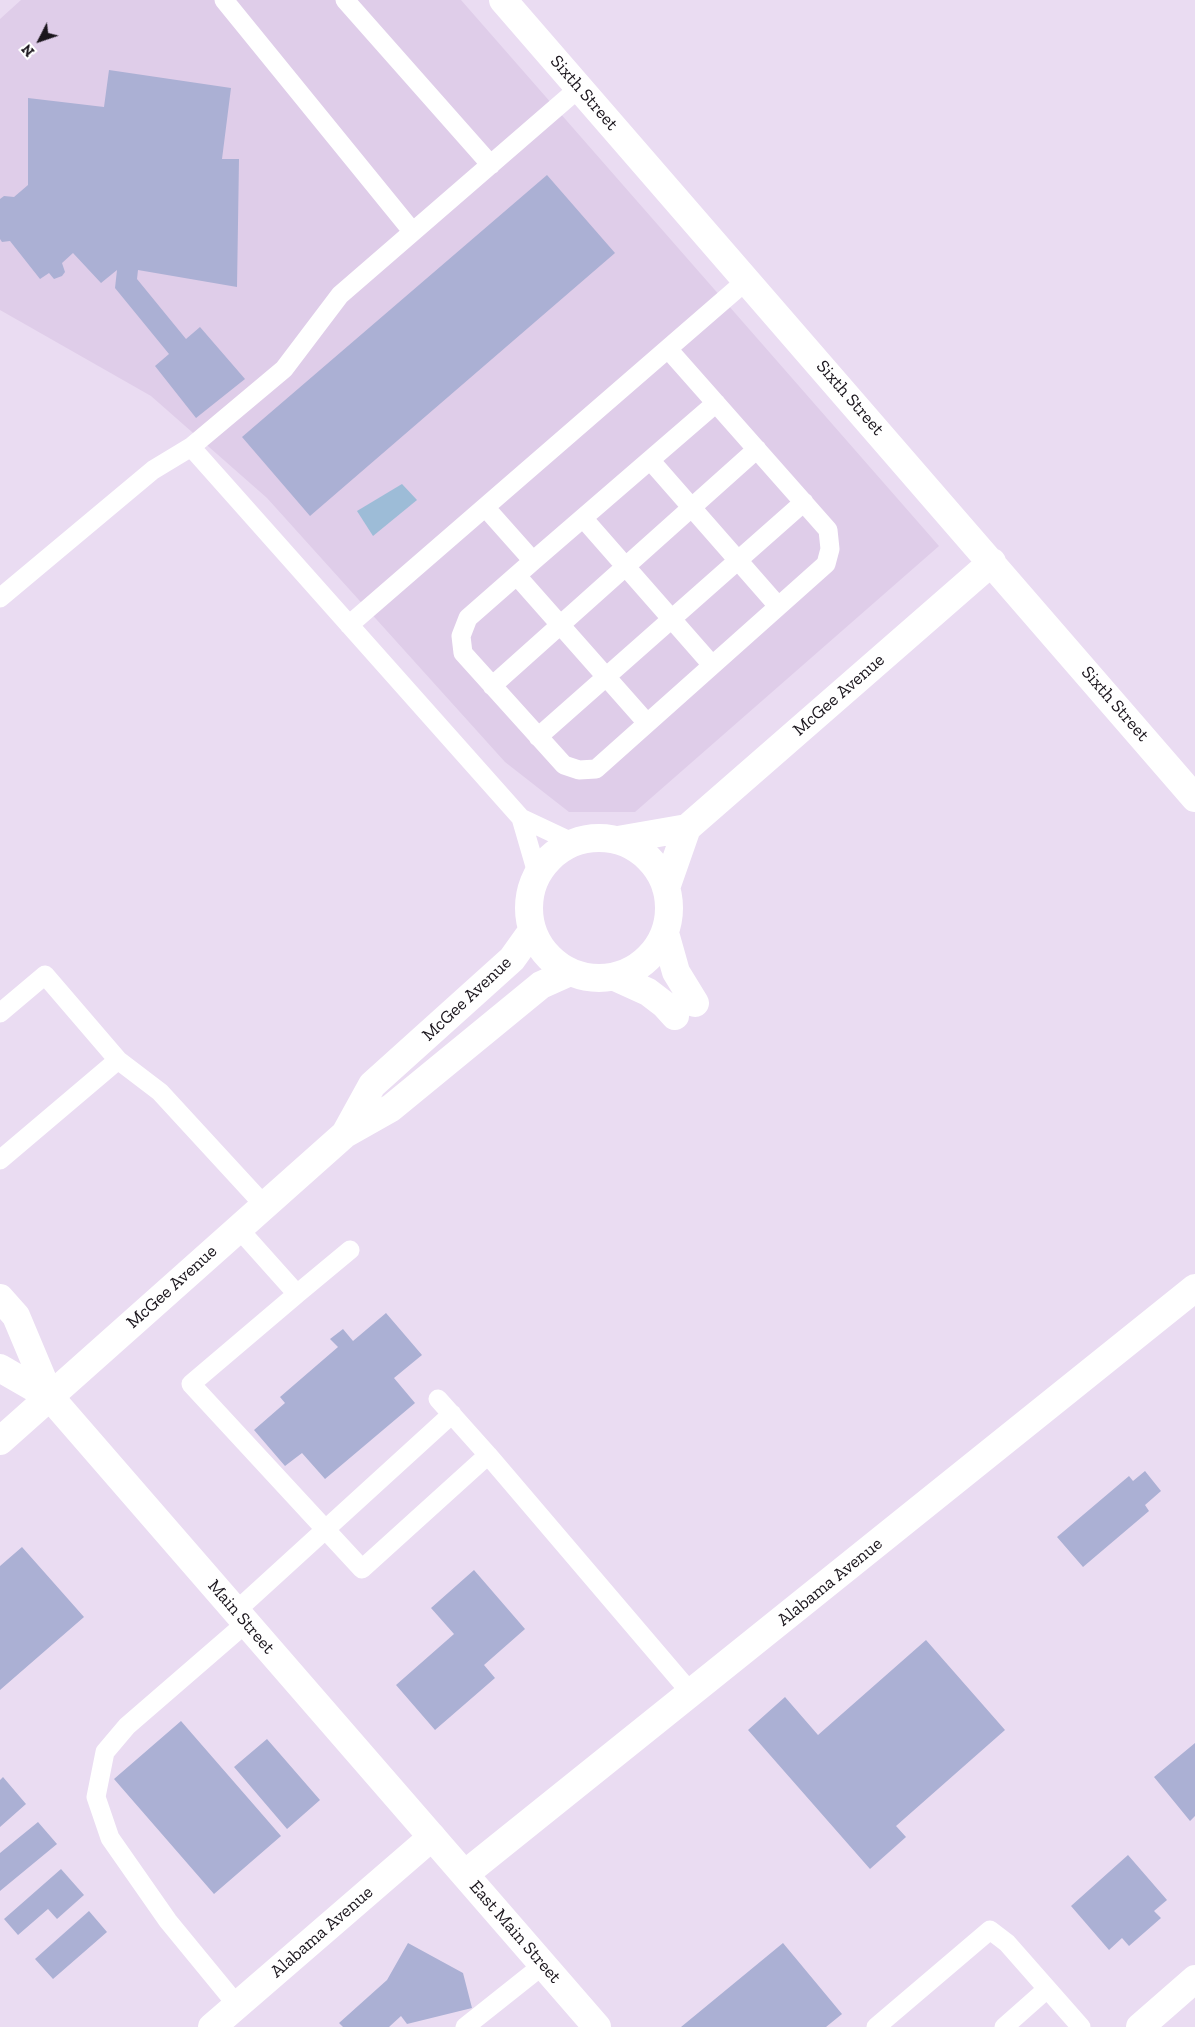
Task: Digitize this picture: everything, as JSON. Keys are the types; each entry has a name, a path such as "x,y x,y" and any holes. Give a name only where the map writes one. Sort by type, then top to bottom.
{"street":[{"name":"Sixth Street","path":"515,4 579,88 1195,798"},
{"name":"McGee Avenue","path":"666,888 687,828 992,562"},
{"path":"618,840 639,850 656,867 666,888 669,910 665,933 654,953 636,968 615,977 592,978 570,972 554,962 541,948 532,931 528,911 530,892 537,873 552,855 572,842 595,837 618,840 687,828"},
{"name":"McGee Avenue","path":"345,1134 372,1085 512,959 532,931"},
{"path":"615,977 648,992 665,1005 685,1010 665,933"},
{"name":"McGee Avenue","path":"0,1441 345,1134 391,1108 541,985 570,972"},
{"name":"Alabama Avenue","path":"465,1874 1195,1288"},
{"name":"Main Street","path":"0,1298 16,1316 50,1397 432,1837"},
{"name":"Main Street","path":"0,1368 50,1397"},
{"name":"Alabama Avenue","path":"212,2027 432,1837"},
{"name":"East Main Street","path":"432,1837 597,2027"},
{"path":"1140,2027 1195,1979"}],"lane":[{"path":"224,0 412,231"},
{"path":"344,0 491,165"},
{"path":"0,598 153,470 191,447 284,369 340,295 579,88"},
{"path":"349,625 747,280"},
{"path":"668,349 757,449 804,502 828,530 830,549 826,564 596,769 579,770 564,765 463,653 461,636 468,618 716,403"},
{"path":"191,447 521,818 572,842"},
{"path":"492,686 757,449"},
{"path":"650,460 778,606"},
{"path":"538,737 804,502"},
{"path":"485,507 533,561"},
{"path":"583,518 712,665"},
{"path":"516,576 647,723"},
{"path":"521,818 537,873"},
{"path":"0,1013 45,975 118,1060 160,1092 264,1205"},
{"path":"0,1160 118,1060"},
{"path":"238,1228 297,1294"},
{"path":"350,1250 192,1384 362,1569 488,1455"},
{"path":"438,1399 691,1693"},
{"path":"237,2005 168,1921 110,1838 96,1797 105,1752 127,1726 241,1617 325,1529 452,1414"},
{"path":"876,2027 990,1930 1006,1943 1081,2027"},
{"path":"465,2027 543,1965"},
{"path":"1004,2027 1047,1989"}],"shaded area":[{"path":"21,0 461,0 939,546 635,812 569,812 505,762 267,498 151,396 0,310 0,19"}],"water":[{"path":"402,484 417,500 373,536 357,511"}],"building":[{"path":"109,70 231,88 222,159 239,159 237,287 138,270 137,279 186,339 200,327 245,379 196,418 155,366 169,354 115,288 117,270 101,283 73,253 62,263 65,272 62,276 54,279 49,273 40,279 10,241 2,242 0,239 0,199 4,196 14,197 28,185 28,98 104,107"},
{"path":"547,175 615,253 310,516 242,437"},
{"path":"386,1313 422,1355 394,1378 415,1403 325,1479 302,1453 285,1466 254,1430 285,1403 280,1397 338,1347 330,1339 343,1329 353,1341"},
{"path":"1145,1471 1161,1491 1145,1505 1149,1511 1083,1567 1057,1537 1129,1476 1133,1481"},
{"path":"22,1547 84,1617 0,1690 0,1566"},
{"path":"474,1570 525,1629 484,1665 495,1678 435,1730 396,1685 454,1634 431,1608"},
{"path":"926,1640 1005,1730 896,1826 906,1837 870,1869 748,1730 785,1697 818,1735"},
{"path":"181,1721 281,1836 214,1894 114,1779"},
{"path":"267,1739 320,1800 287,1829 234,1767"},
{"path":"1195,1743 1195,1816 1190,1821 1154,1777"},
{"path":"3,1777 26,1804 0,1827 0,1780"},
{"path":"38,1822 57,1844 0,1891 0,1853"},
{"path":"1128,1855 1167,1900 1154,1911 1161,1918 1129,1946 1122,1938 1109,1950 1071,1906"},
{"path":"61,1869 84,1895 57,1919 48,1909 18,1935 4,1919"},
{"path":"89,1911 107,1932 53,1979 35,1959"},
{"path":"408,1943 463,1973 472,2008 407,2024 401,2016 389,2027 343,2027 339,2023 387,1980"},
{"path":"783,1943 842,2014 826,2027 681,2027"}]}
